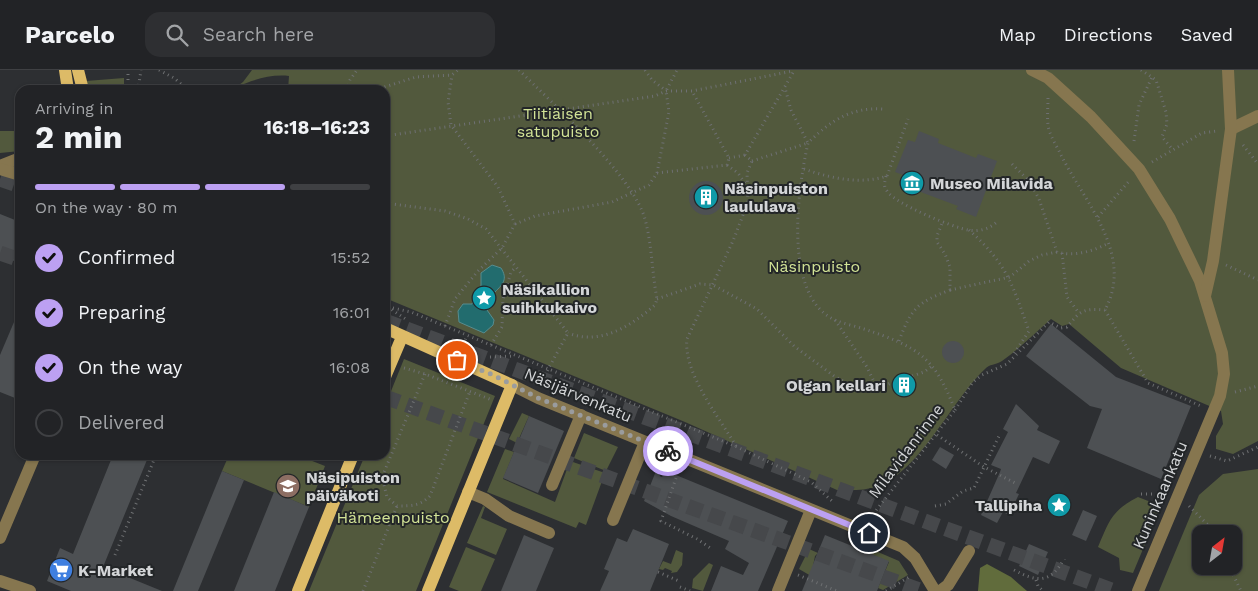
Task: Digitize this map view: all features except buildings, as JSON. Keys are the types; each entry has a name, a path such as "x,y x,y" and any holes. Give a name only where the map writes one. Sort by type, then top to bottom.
{"main road":[{"path":"66,70 68,85"},
{"path":"78,70 82,85"},
{"name":"Näsijärvenkatu","path":"390,330 512,385"},
{"path":"390,365 402,336"},
{"path":"428,591 512,385"},
{"path":"298,591 351,460"}],"street":[{"name":"Kuninkaankatu","path":"1032,70 1048,78 1090,117 1136,165 1170,219 1205,296 1222,353 1224,374 1220,396 1138,591"},
{"path":"1205,296 1213,261 1231,129 1228,70"},
{"path":"1231,129 1258,116"},
{"path":"0,168 15,160"},
{"path":"0,168 15,174"},
{"name":"Näsijärvenkatu","path":"512,385 581,416 909,551 935,591"},
{"path":"552,485 581,416"},
{"path":"613,520 645,442"},
{"path":"664,469 671,452"},
{"path":"0,538 33,460"},
{"path":"468,492 485,499 509,516 549,533"},
{"path":"778,591 811,510"},
{"path":"940,591 948,585 969,551"},
{"path":"0,581 30,591"}],"path":[{"path":"128,70 128,85"},
{"path":"139,85 141,70"},
{"path":"159,70 182,85"},
{"path":"349,85 357,70"},
{"path":"390,85 416,77 452,75 458,70"},
{"path":"390,205 444,211 468,219 486,229 568,333 576,336 600,337 622,330 655,305 657,299 644,218 633,193 593,145 518,70"},
{"path":"645,70 652,80 666,91"},
{"path":"444,326 455,299 478,271 502,248 515,224 535,216 612,202 649,185 657,173 669,112 666,91 677,70"},
{"path":"777,70 780,75"},
{"path":"390,135 558,108 655,96 666,91 692,91 780,75 795,70"},
{"path":"745,155 795,70"},
{"path":"1142,70 1156,80 1166,112 1166,124 1162,137 1173,150"},
{"path":"452,75 448,102 451,125 498,188 515,224"},
{"path":"1136,165 1139,105 1152,77"},
{"path":"1048,78 1048,126 1065,164 1098,217 1110,243 1116,273 1112,298 1105,310"},
{"path":"785,88 791,110 808,143"},
{"path":"692,91 730,158"},
{"path":"752,160 808,143 821,130 842,116 855,111 883,110"},
{"path":"908,119 886,176 884,184 887,192 899,203 969,230 989,229 997,222"},
{"path":"1098,217 1136,165 1173,150 1202,133 1231,129"},
{"name":"Milavidanrinne","path":"808,143 798,229 801,269 808,291 821,309 834,320 899,341 920,352 944,382 955,410 869,518"},
{"path":"730,158 745,155 752,160"},
{"path":"727,165 730,158"},
{"path":"737,447 690,368 685,352 689,331 713,285 748,202 747,173 752,160"},
{"path":"1012,164 1030,182 1039,199 1057,252"},
{"path":"657,173 727,165 738,173 746,186"},
{"path":"804,169 823,176 845,179 873,180 886,176"},
{"path":"944,221 937,236 937,242 945,254 950,267 950,290"},
{"path":"969,230 1001,263 1010,277 1029,331 1008,364"},
{"path":"899,341 908,317 923,301 950,290 1010,277 1029,262 1042,255 1057,252 1094,251 1110,243"},
{"path":"1062,253 1066,297 1079,312"},
{"path":"1213,261 1227,265 1258,280"},
{"path":"491,345 502,327 503,299 511,272 516,267"},
{"path":"657,299 700,284 713,285 758,309 794,346 834,376 857,389 871,390 924,372 932,366"},
{"path":"390,307 411,312 737,447 811,482 836,504"},
{"path":"955,410 973,382 982,375 1008,364 1049,322 1061,328 1067,327 1079,312 1093,309 1105,310"},
{"path":"1105,310 1148,383 1213,411"},
{"path":"834,320 867,367 877,388"},
{"path":"541,382 568,333"},
{"path":"463,347 467,335"},
{"path":"485,355 493,358 515,355"},
{"path":"401,367 447,382 494,401"},
{"path":"390,458 425,374"},
{"path":"447,382 450,377"},
{"path":"1220,396 1258,386"},
{"path":"389,460 382,477 387,497 397,506 412,506 424,502 430,496 470,391"},
{"path":"937,435 984,467 1015,483"},
{"path":"936,506 946,504 963,490 974,488 999,436"},
{"path":"1228,461 1258,447"},
{"path":"115,555 154,460"},
{"path":"678,475 661,522 697,539 712,549"},
{"path":"1141,494 1160,493 1176,497"},
{"path":"363,591 397,506"},
{"path":"1188,506 1208,525"},
{"path":"1014,570 1036,580 1048,577 1058,569 1064,559"},
{"path":"658,572 679,581"},
{"path":"794,573 837,591"},
{"path":"1233,575 1241,591"},
{"path":"886,591 912,576"},
{"path":"1036,580 1038,586 1043,591"},
{"path":"680,587 690,591"}],"green space":[{"name":"Näsinpuisto","path":"252,70 1258,70 1258,441 1233,454 1216,449 1216,436 1223,424 1221,411 1121,368 1069,324 1062,326 1051,319 1008,356 985,369 960,398 922,451 893,478 868,489 837,490 685,422 390,300 390,85 288,85 289,76 262,78 239,85"},
{"path":"124,78 124,85 87,85 86,81"},
{"path":"0,131 15,131 15,152 0,153"},
{"name":"Hämeenpuisto","path":"404,359 495,396 416,591 309,591 363,460 390,460 390,394"},
{"path":"522,413 529,416 517,443 509,439"},
{"path":"584,433 618,447 606,471 574,458"},
{"path":"505,449 514,452 503,479 555,502 570,461 605,473 586,525 579,522 576,528 487,492"},
{"name":"Näsipuiston päiväkoti","path":"227,460 310,460 325,466 309,507 222,471"},
{"path":"1258,469 1258,591 1159,591 1199,495 1223,474"},
{"path":"1138,497 1161,506 1133,573 1120,570 1119,558 1098,547 1112,517 1122,507"},
{"path":"483,506 485,507 481,518 507,529 496,555 467,543"},
{"path":"864,546 899,561 908,575 883,590 878,588 889,562 862,550"},
{"path":"466,547 495,559 481,591 459,591 449,587"},
{"path":"809,549 818,553 815,556 811,576 799,569"},
{"path":"676,550 683,553 682,565 677,572 671,573 672,571 665,568 663,570 659,569 663,561 671,564"},
{"path":"709,563 713,565 703,591 692,588 693,579"},
{"path":"987,564 1011,577 1027,591 978,591 980,568"}],"water":[{"name":"Näsikallion suihkukaivo","path":"492,265 501,268 504,278 502,284 492,296 487,310 494,320 493,325 484,333 459,322 458,311 463,304 472,304 481,286 481,273"}],"tunnel":[{"path":"0,179 15,184"},
{"path":"0,253 15,258"},
{"path":"390,323 1114,591"},
{"path":"390,399 922,591"}],"way so far":[{"path":"457,360 493,375 538,398 668,451"}],"place":[{"name":"Museo Milavida","path":"912,183"},
{"name":"Näsinpuiston laululava","path":"706,197"},
{"name":"Näsikallion suihkukaivo","path":"484,298"},
{"name":"Olgan kellari","path":"904,385"},
{"name":"Näsipuiston päiväkoti","path":"288,486"},
{"name":"Tallipiha","path":"1059,505"},
{"name":"K-Market","path":"61,570"}],"route":[{"path":"668,451 869,533"}],"park label":[{"name":"Tiitiäisen satupuisto","path":"558,122"}]}
